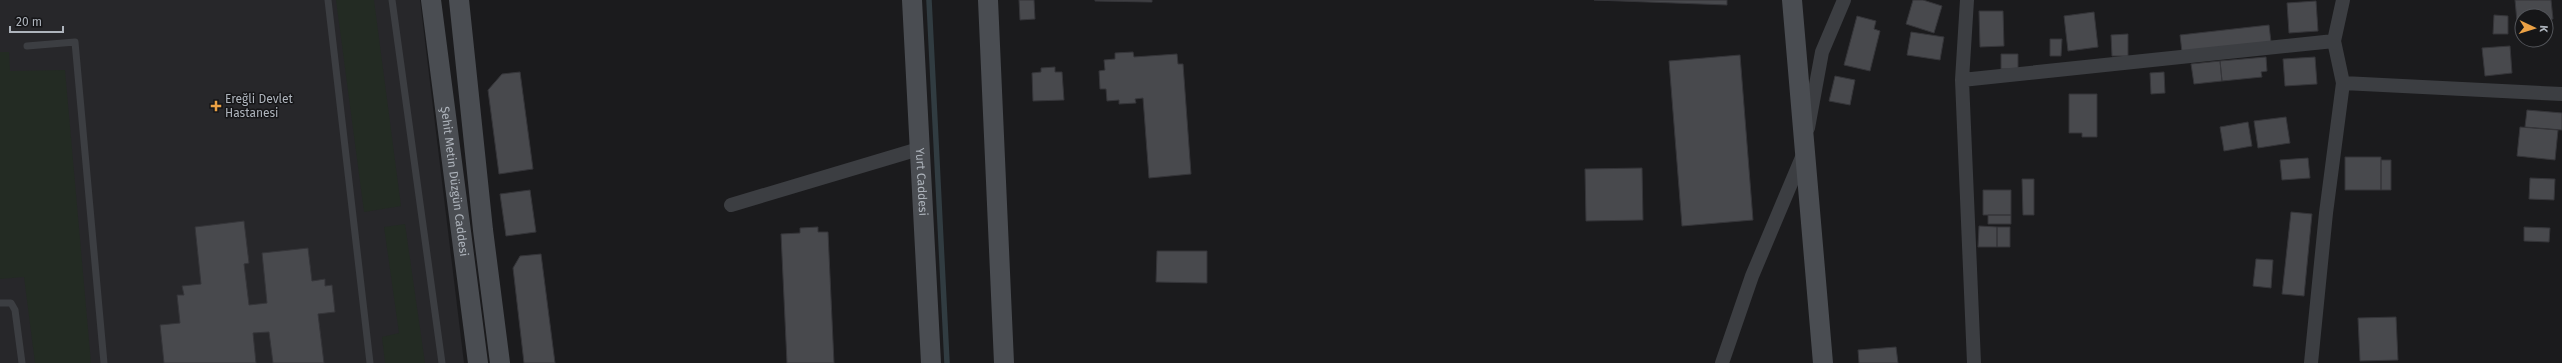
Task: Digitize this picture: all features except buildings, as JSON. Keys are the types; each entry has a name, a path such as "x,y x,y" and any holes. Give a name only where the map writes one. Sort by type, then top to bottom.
{"street":[{"name":"Şehit Metin Düzgün Caddesi","path":"431,0 478,363"},
{"name":"Şehit Metin Düzgün Caddesi","path":"459,0 482,222 500,363"},
{"name":"Yurt Caddesi","path":"912,0 922,148 931,363"},
{"path":"988,0 1004,363"},
{"path":"1792,0 1822,363"},
{"path":"1722,363 1752,276 1802,158 1822,52 1844,0"},
{"path":"1967,0 1962,80 1974,363"},
{"path":"2311,363 2326,213 2343,83 2334,41 2343,0"},
{"path":"1962,80 2334,41"},
{"path":"2343,83 2562,94"},
{"path":"731,205 922,148"}],"lane":[{"path":"328,0 370,363"},
{"path":"392,0 442,363"},
{"path":"27,46 75,42 104,363"},
{"path":"0,303 11,303 15,310 22,363"}],"shaded area":[{"name":"Ereğli Devlet Hastanesi","path":"0,0 420,0 464,363 0,363"},
{"path":"336,0 374,0 401,206 364,212"},
{"path":"0,52 9,52 10,71 65,70 91,363 35,363 24,277 0,279"},
{"path":"405,224 425,363 385,363 382,337 399,333 384,227"}],"waterway":[{"path":"929,0 947,363"}],"place":[{"name":"Ereğli Devlet Hastanesi","path":"216,106"}]}
